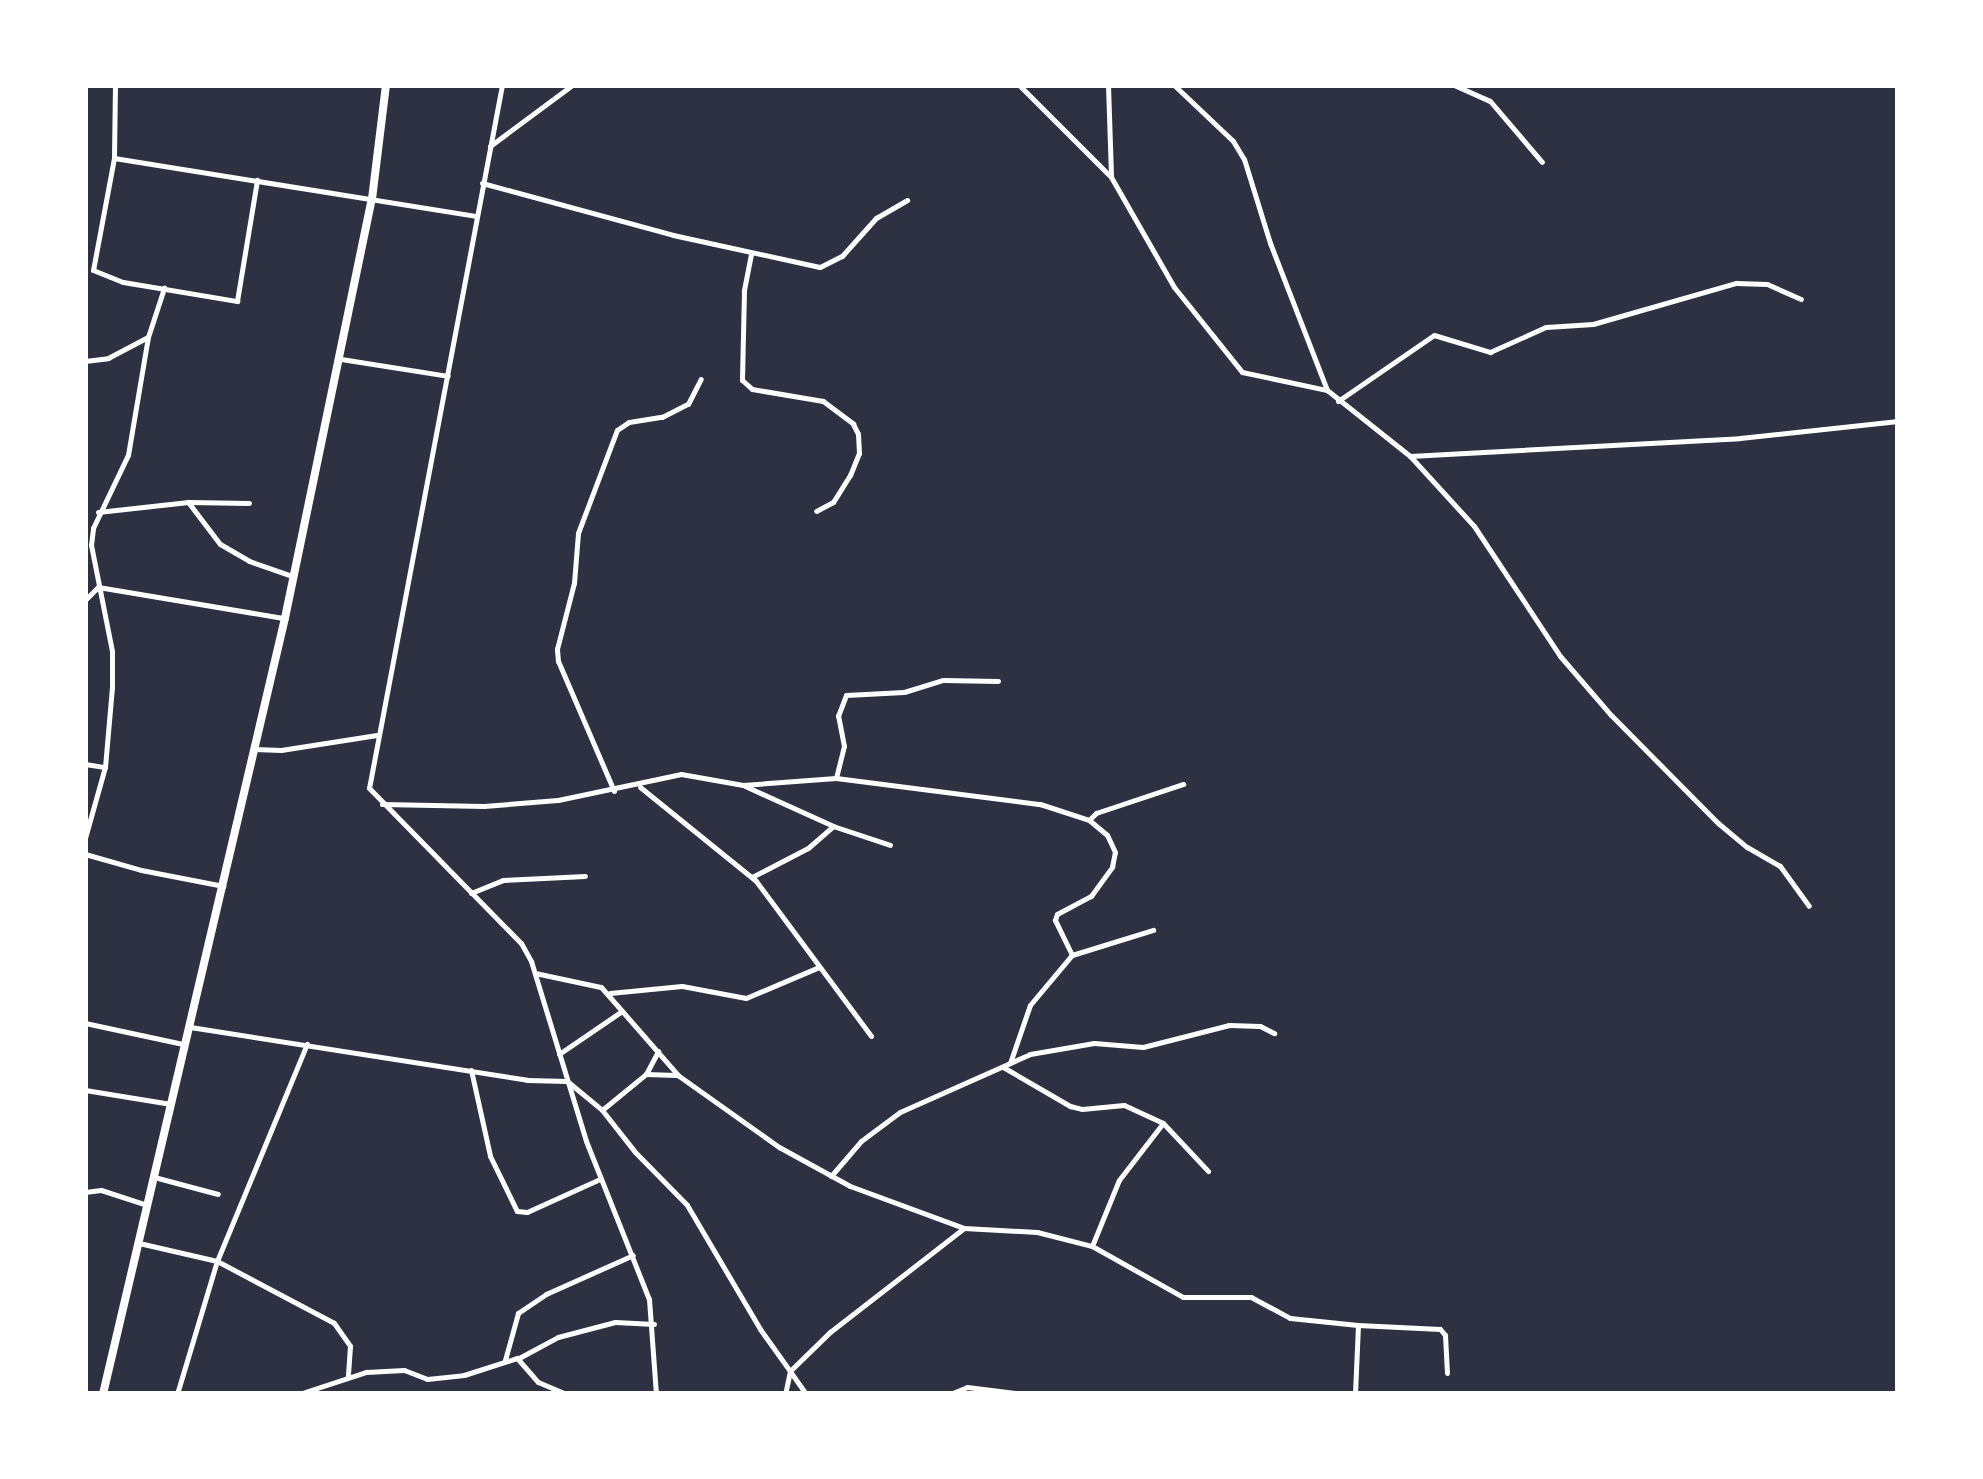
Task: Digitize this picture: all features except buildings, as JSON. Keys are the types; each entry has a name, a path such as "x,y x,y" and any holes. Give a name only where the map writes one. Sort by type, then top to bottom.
{"main road":[{"path":"104,1394 183,1044 286,618 372,199 386,85"}],"street":[{"path":"93,270 114,158 115,85"},
{"path":"502,85 368,782 378,803 521,943 600,1179 633,1255 654,1324 656,1394"},
{"path":"489,146 572,85"},
{"path":"1019,85 1111,178 1174,287 1242,372 1327,390"},
{"path":"1108,85 1111,178"},
{"path":"1174,85 1233,141 1244,160 1270,243 1327,390 1410,456 1474,526 1560,656 1611,715 1718,822 1746,847 1780,866 1809,906"},
{"path":"1454,85 1490,101 1542,162"},
{"path":"114,158 475,216"},
{"path":"85,266 123,282 237,301 257,180"},
{"path":"482,183 751,254 820,267 831,264 876,218 907,200"},
{"path":"751,254 744,291 742,380 752,389 823,402 853,424 858,434 859,453 850,475 833,502 816,511"},
{"path":"1338,401 1434,335 1490,352 1546,327 1593,324 1736,283 1766,284 1801,298"},
{"path":"85,838 105,767 112,651 88,545 98,512 128,455 148,337 164,288"},
{"path":"85,361 108,358 148,337"},
{"path":"341,358 448,376"},
{"path":"614,791 558,661 557,649 574,583 578,533 617,430 688,404 701,379"},
{"path":"1410,456 1740,438 1898,420"},
{"path":"98,512 188,502 249,503"},
{"path":"188,502 220,544 250,561 294,577"},
{"path":"85,600 98,588"},
{"path":"98,588 286,618"},
{"path":"836,778 844,746 838,716 846,695 904,692 942,680 998,681"},
{"path":"254,749 281,750 378,734"},
{"path":"85,764 105,767"},
{"path":"378,803 484,806 614,791 681,774 743,785 836,778 1040,804 1089,820 1107,835 1115,852 1112,867 1090,896 1057,914 1055,920 1072,954"},
{"path":"1089,820 1096,813 1183,784"},
{"path":"743,785 832,826 890,845"},
{"path":"639,786 752,878 871,1036"},
{"path":"752,878 808,848 832,826"},
{"path":"85,854 223,886"},
{"path":"471,893 503,880 585,876"},
{"path":"1010,1063 1030,1005 1072,954 1153,930"},
{"path":"609,993 682,986 746,998 819,967"},
{"path":"534,973 594,985 609,993 679,1076 778,1147 832,1176 964,1228 1037,1232 1092,1246 1183,1297 1251,1297 1290,1318 1443,1331 1446,1373"},
{"path":"559,1054 622,1011"},
{"path":"85,1023 183,1044"},
{"path":"832,1176 861,1141 900,1112 1048,1049 1094,1043 1142,1047 1229,1025 1260,1026 1274,1033"},
{"path":"187,1027 470,1070 567,1080 602,1110 635,1152 688,1206 760,1329 806,1394"},
{"path":"177,1394 217,1261 308,1044"},
{"path":"602,1110 646,1074 658,1051"},
{"path":"1002,1066 1070,1106 1124,1105 1164,1123 1208,1172"},
{"path":"470,1070 490,1156 517,1211 526,1212 600,1179"},
{"path":"646,1074 679,1076"},
{"path":"85,1090 171,1104"},
{"path":"1092,1246 1119,1180 1164,1123"},
{"path":"154,1177 218,1194"},
{"path":"85,1192 101,1190 147,1205"},
{"path":"785,1394 790,1371 830,1332 964,1228"},
{"path":"138,1243 217,1261 334,1323 350,1346 348,1376"},
{"path":"505,1360 518,1313 546,1294 633,1255"},
{"path":"299,1394 348,1376 391,1368 427,1379 464,1375 519,1358 558,1338 615,1322 654,1324"},
{"path":"1355,1394 1358,1325"},
{"path":"519,1358 538,1382 566,1394"},
{"path":"950,1394 968,1387 1024,1394"}]}
